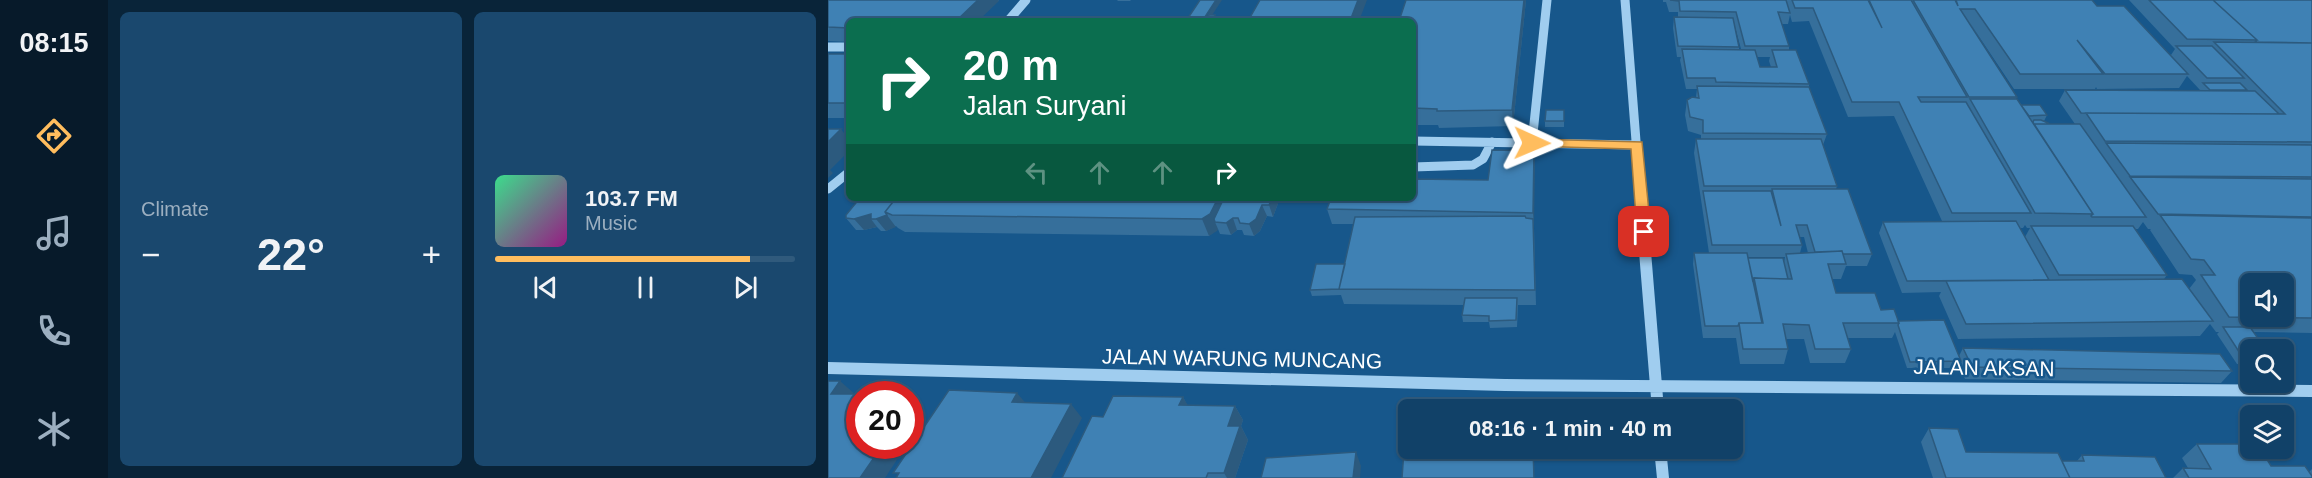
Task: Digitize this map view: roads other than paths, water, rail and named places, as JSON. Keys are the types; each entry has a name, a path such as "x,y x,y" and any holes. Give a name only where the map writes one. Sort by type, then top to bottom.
{"street":[{"path":"1011,18 1026,0"},
{"path":"1532,143 1547,0"},
{"path":"1625,0 1657,399"},
{"path":"828,47 846,47"},
{"path":"1416,141 1637,145"},
{"path":"1416,167 1473,165 1483,159 1492,142"},
{"path":"828,189 846,174"},
{"name":"JALAN WARUNG MUNCANG","path":"828,368 1505,385 1656,385"},
{"name":"JALAN AKSAN","path":"1656,385 2312,391"},
{"path":"1661,459 1663,478"}]}
